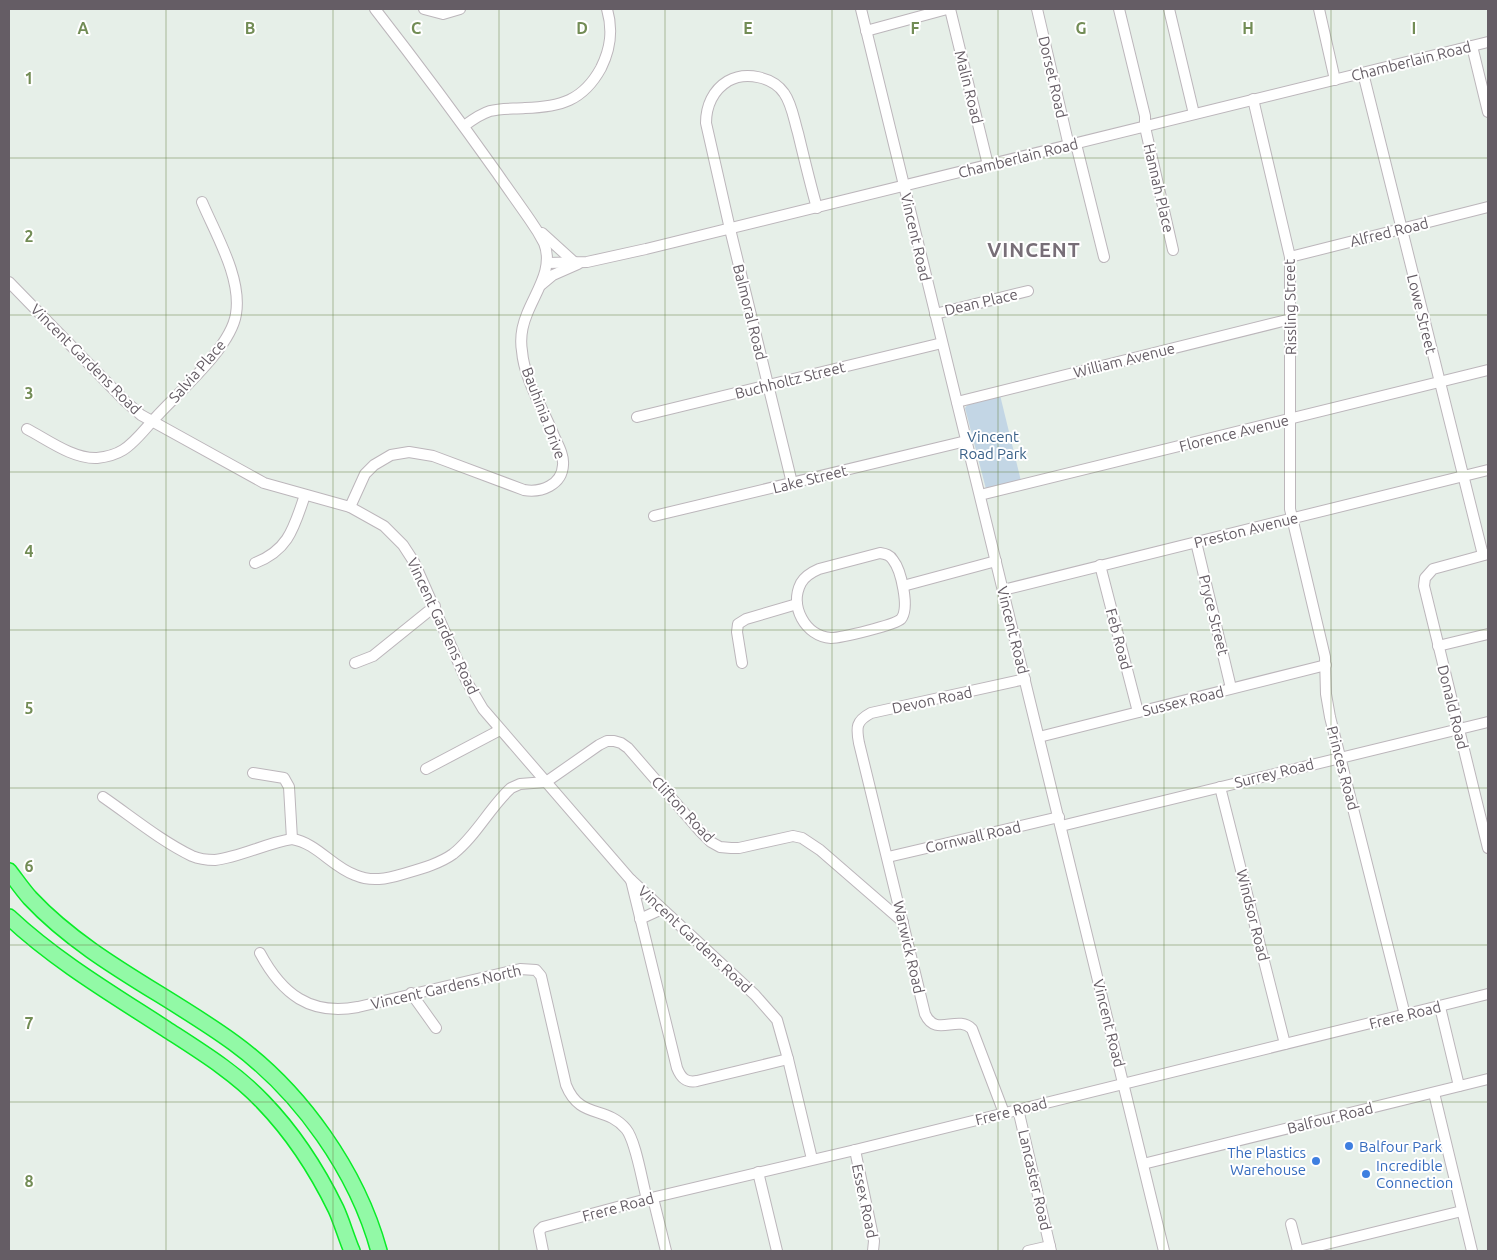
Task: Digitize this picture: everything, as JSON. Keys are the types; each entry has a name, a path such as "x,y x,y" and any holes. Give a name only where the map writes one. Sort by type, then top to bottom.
{"highway":[{"path":"9,871 30,898 60,925 93,951 234,1043 257,1061 299,1103 331,1147 357,1194 379,1251"},
{"path":"9,917 32,939 100,987 210,1057 262,1100 280,1120 318,1176 336,1210 352,1251"}],"street":[{"path":"424,9 443,14 460,9"},
{"path":"464,126 480,115 491,111 554,106 568,102 579,95 589,86 607,56 612,26 608,9"},
{"name":"Vincent Road","path":"861,9 1164,1251"},
{"path":"866,31 948,9"},
{"name":"Malin Road","path":"948,9 988,165"},
{"name":"Dorset Road","path":"1037,9 1072,145 1104,257"},
{"name":"Hannah Place","path":"1119,9 1145,116 1145,127 1173,250"},
{"path":"1169,9 1194,114"},
{"path":"1318,9 1335,80"},
{"name":"Bauhinia Drive","path":"350,507 361,481 370,469 381,460 400,452 433,456 524,490 541,490 555,482 562,471 563,458 528,377 522,351 523,326 545,273 545,247 535,228 381,11"},
{"name":"Chamberlain Road","path":"546,262 578,262 646,249 1488,42"},
{"path":"1472,46 1488,112"},
{"name":"Lowe Street","path":"1362,72 1463,476 1486,555"},
{"name":"Balmoral Road","path":"792,483 706,123 706,111 711,99 719,88 729,81 740,77 754,77 768,80 784,92 792,112 816,208"},
{"name":"Rissling Street","path":"1252,99 1290,257 1291,518"},
{"name":"Salvia Place","path":"28,429 66,450 88,457 109,456 124,449 226,340 233,326 236,314 236,287 202,202"},
{"name":"Alfred Road","path":"1290,257 1488,207"},
{"path":"535,228 578,262 553,275 540,285"},
{"name":"Vincent Gardens Road","path":"9,282 125,400 152,421 259,480 350,507 384,526 403,545 414,562 467,682 474,695 500,730 630,879 755,995 777,1020 812,1159"},
{"name":"Dean Place","path":"935,314 1028,291"},
{"name":"William Avenue","path":"957,402 1291,319"},
{"name":"Buchholtz Street","path":"637,417 942,343"},
{"name":"Florence Avenue","path":"980,495 1488,370"},
{"name":"Lake Street","path":"654,516 966,441"},
{"name":"Preston Avenue","path":"1003,590 1488,470"},
{"path":"255,563 270,556 285,544 294,528 305,495"},
{"name":"Princes Road","path":"1291,518 1326,665 1327,699 1332,725 1406,1015"},
{"name":"Pryce Street","path":"1196,542 1231,688"},
{"path":"880,553 888,554 892,558 903,586 905,605 904,615 900,620 886,626 840,637 831,638 814,631 805,624 797,604 797,593 802,582 810,574 819,569 880,553"},
{"name":"Donald Road","path":"1486,555 1433,569 1425,578 1424,586 1488,848"},
{"path":"903,586 996,561"},
{"name":"Feb Road","path":"1100,565 1138,712"},
{"path":"742,663 737,632 738,624 746,619 797,604"},
{"path":"356,663 373,656 434,606"},
{"path":"1438,646 1488,634"},
{"name":"Sussex Road","path":"1039,737 1326,665"},
{"name":"Devon Road","path":"858,739 858,723 871,713 1025,679"},
{"name":"Surrey Road","path":"1060,822 1220,787 1488,722"},
{"path":"426,769 500,730"},
{"name":"Warwick Road","path":"858,739 928,1020 931,1024 963,1024 968,1025 972,1029 1004,1112"},
{"name":"Clifton Road","path":"546,782 599,745 610,741 621,743 628,748 700,832 711,842 720,847 739,848 793,836 802,838 820,850 903,922"},
{"path":"252,773 284,778 286,780 289,787 292,839"},
{"path":"103,797 162,837 193,856 204,860 229,857 292,839 299,840 314,848 349,873 361,878 377,880 420,870 452,854 511,788 520,784 546,782"},
{"name":"Windsor Road","path":"1220,787 1285,1044"},
{"name":"Cornwall Road","path":"888,857 1060,822"},
{"path":"630,879 677,1068 682,1078 691,1082 697,1081 788,1059"},
{"path":"874,897 886,897 896,890"},
{"path":"640,919 662,908"},
{"name":"Vincent Gardens North","path":"260,953 270,972 283,987 309,1005 323,1008 348,1009 520,969 530,968 539,973 566,1084 571,1095 583,1108 607,1115 626,1129 632,1141 650,1198"},
{"path":"412,994 436,1028"},
{"name":"Frere Road","path":"543,1251 539,1234 543,1227 650,1198 855,1150 1488,994"},
{"path":"1440,1006 1459,1086"},
{"name":"Balfour Road","path":"1143,1164 1488,1079"},
{"path":"1434,1093 1472,1251"},
{"name":"Lancaster Road","path":"1018,1109 1051,1249"},
{"name":"Essex Road","path":"855,1150 874,1241 873,1251"},
{"path":"758,1172 777,1251"},
{"path":"650,1198 666,1251"},
{"path":"1291,1224 1298,1251 1462,1211"},
{"path":"1028,1251 1051,1249"}],"green space":[{"name":"Vincent Road Park","path":"1000,395 1021,481 986,489 965,408 968,404"}],"place":[{"name":"Balfour Park","path":"1349,1146"},
{"name":"The Plastics Warehouse","path":"1316,1161"},
{"name":"Incredible Connection","path":"1366,1174"}],"district":[{"name":"VINCENT","path":"1034,249"}]}
